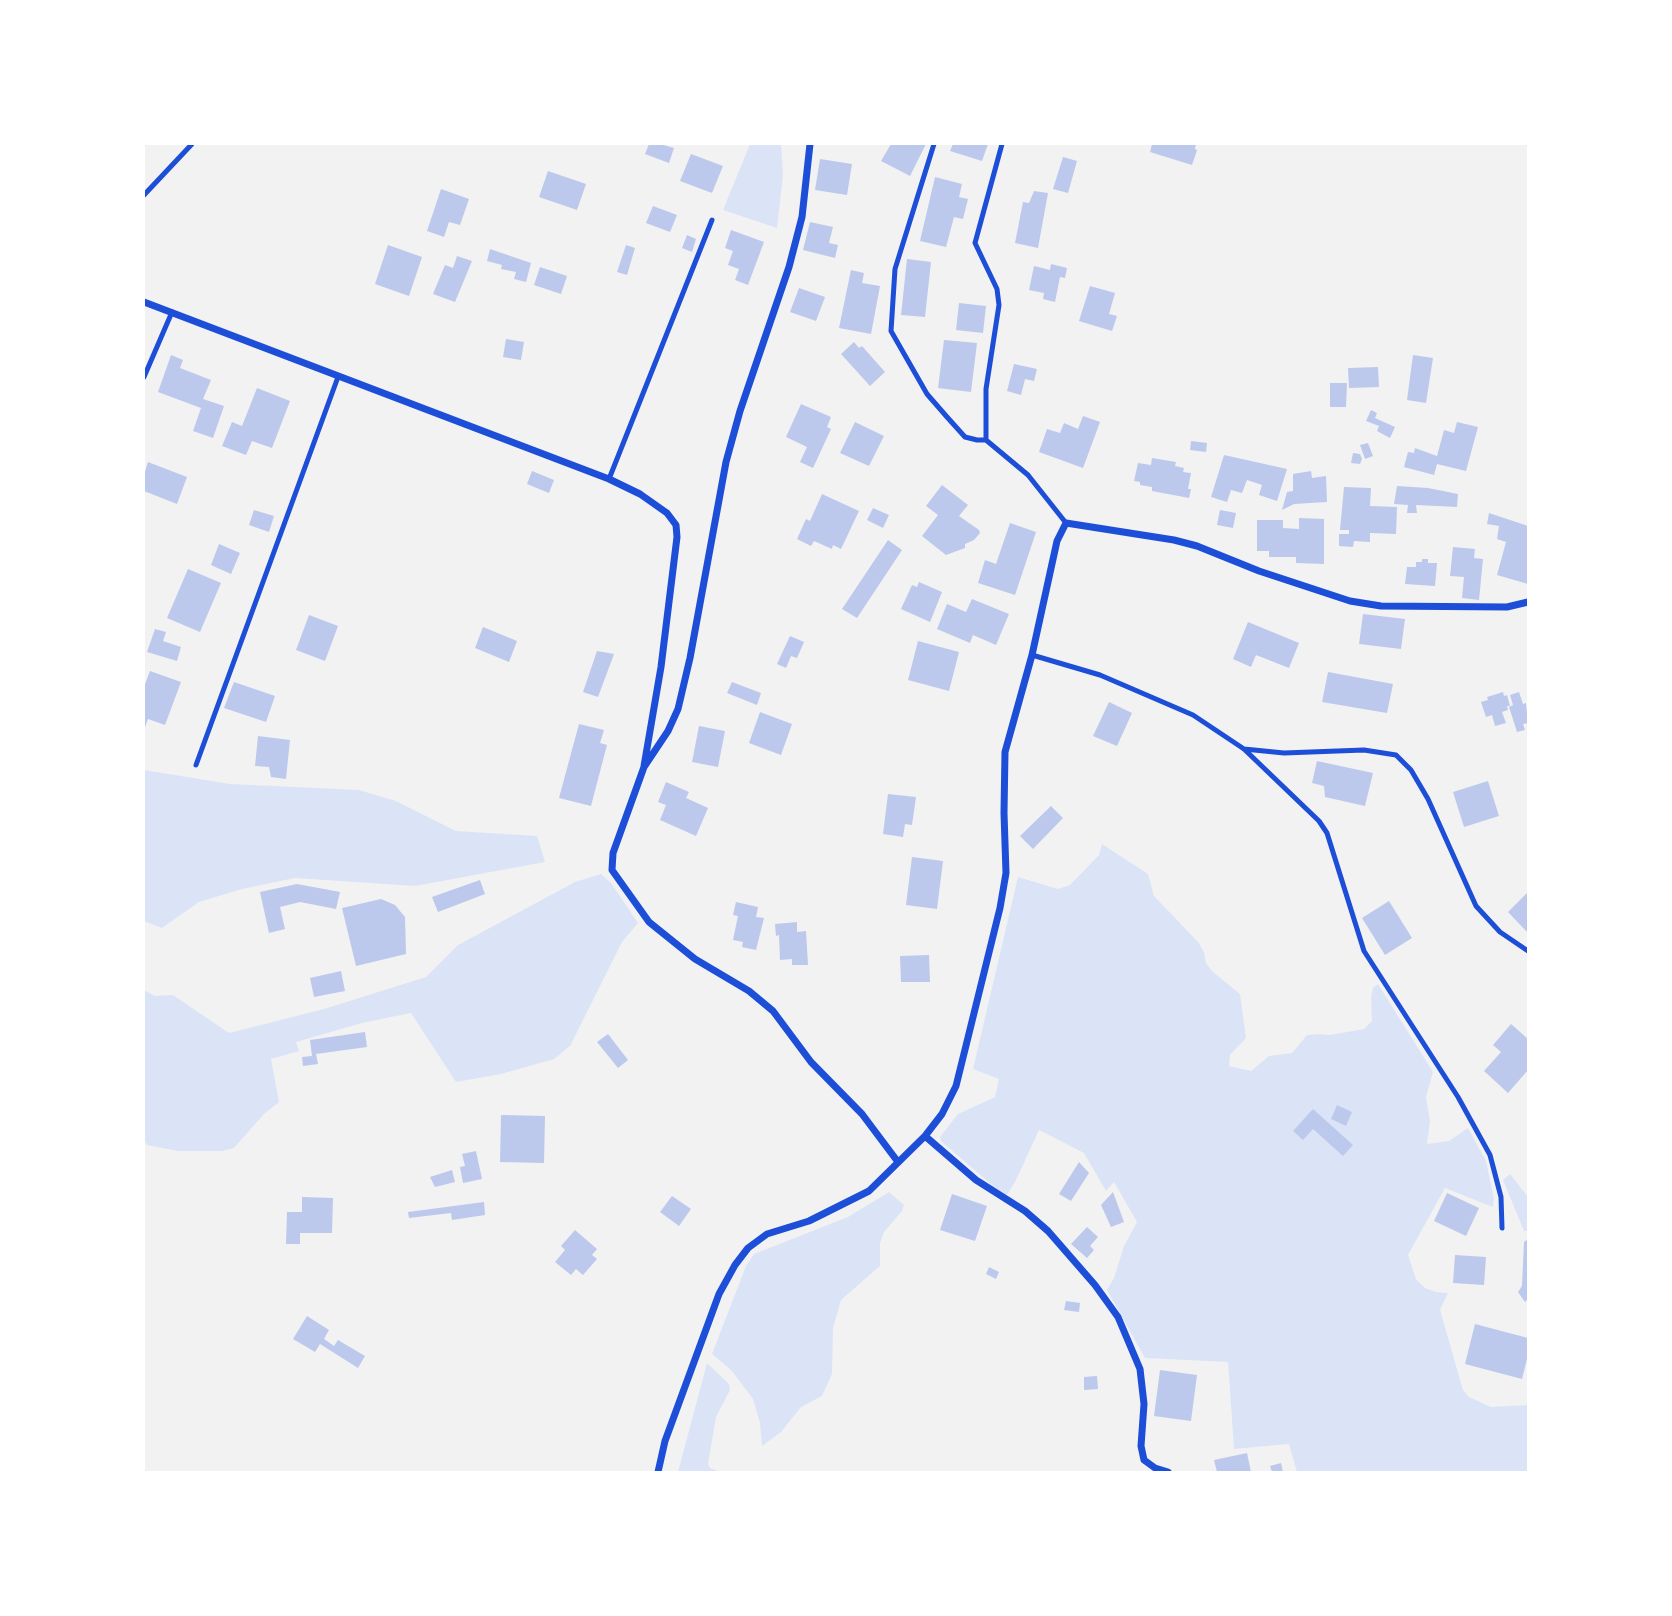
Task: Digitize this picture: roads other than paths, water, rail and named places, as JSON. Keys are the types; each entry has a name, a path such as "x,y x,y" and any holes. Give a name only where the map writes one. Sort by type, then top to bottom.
{"street":[{"path":"644,767 668,731 678,709 690,659 726,462 740,411 789,267 802,217 810,144"},
{"path":"144,302 609,479 654,502 672,519 676,525 677,537 661,667 644,767 613,853 612,870 649,922 695,959 749,991 773,1012 811,1062 862,1114 898,1162"},
{"path":"659,1472 666,1441 719,1294 748,1248 767,1234 809,1221 869,1191 925,1136 942,1114 956,1086 1000,908 1006,873 1003,813 1005,752 1032,655 1057,541 1066,523 1197,546 1259,571 1350,601 1381,606 1507,607 1528,602"},
{"path":"925,1136 976,1180 1025,1211 1048,1231 1111,1306 1140,1368 1144,1404 1141,1446 1144,1460 1155,1468 1168,1472"}],"lane":[{"path":"144,195 192,144"},
{"path":"934,144 895,269 891,331 934,401 965,437 986,440 1028,475 1066,523"},
{"path":"986,440 986,389 999,305 997,289 975,243 1002,144"},
{"path":"609,479 712,220"},
{"path":"144,377 172,312"},
{"path":"196,765 338,377"},
{"path":"1032,655 1100,675 1193,715 1244,749 1319,821 1327,833 1364,951 1458,1097 1490,1155 1501,1198 1502,1228"},
{"path":"1244,749 1284,753 1364,750 1396,755 1411,770 1429,799 1476,906 1500,932 1528,951"}]}
